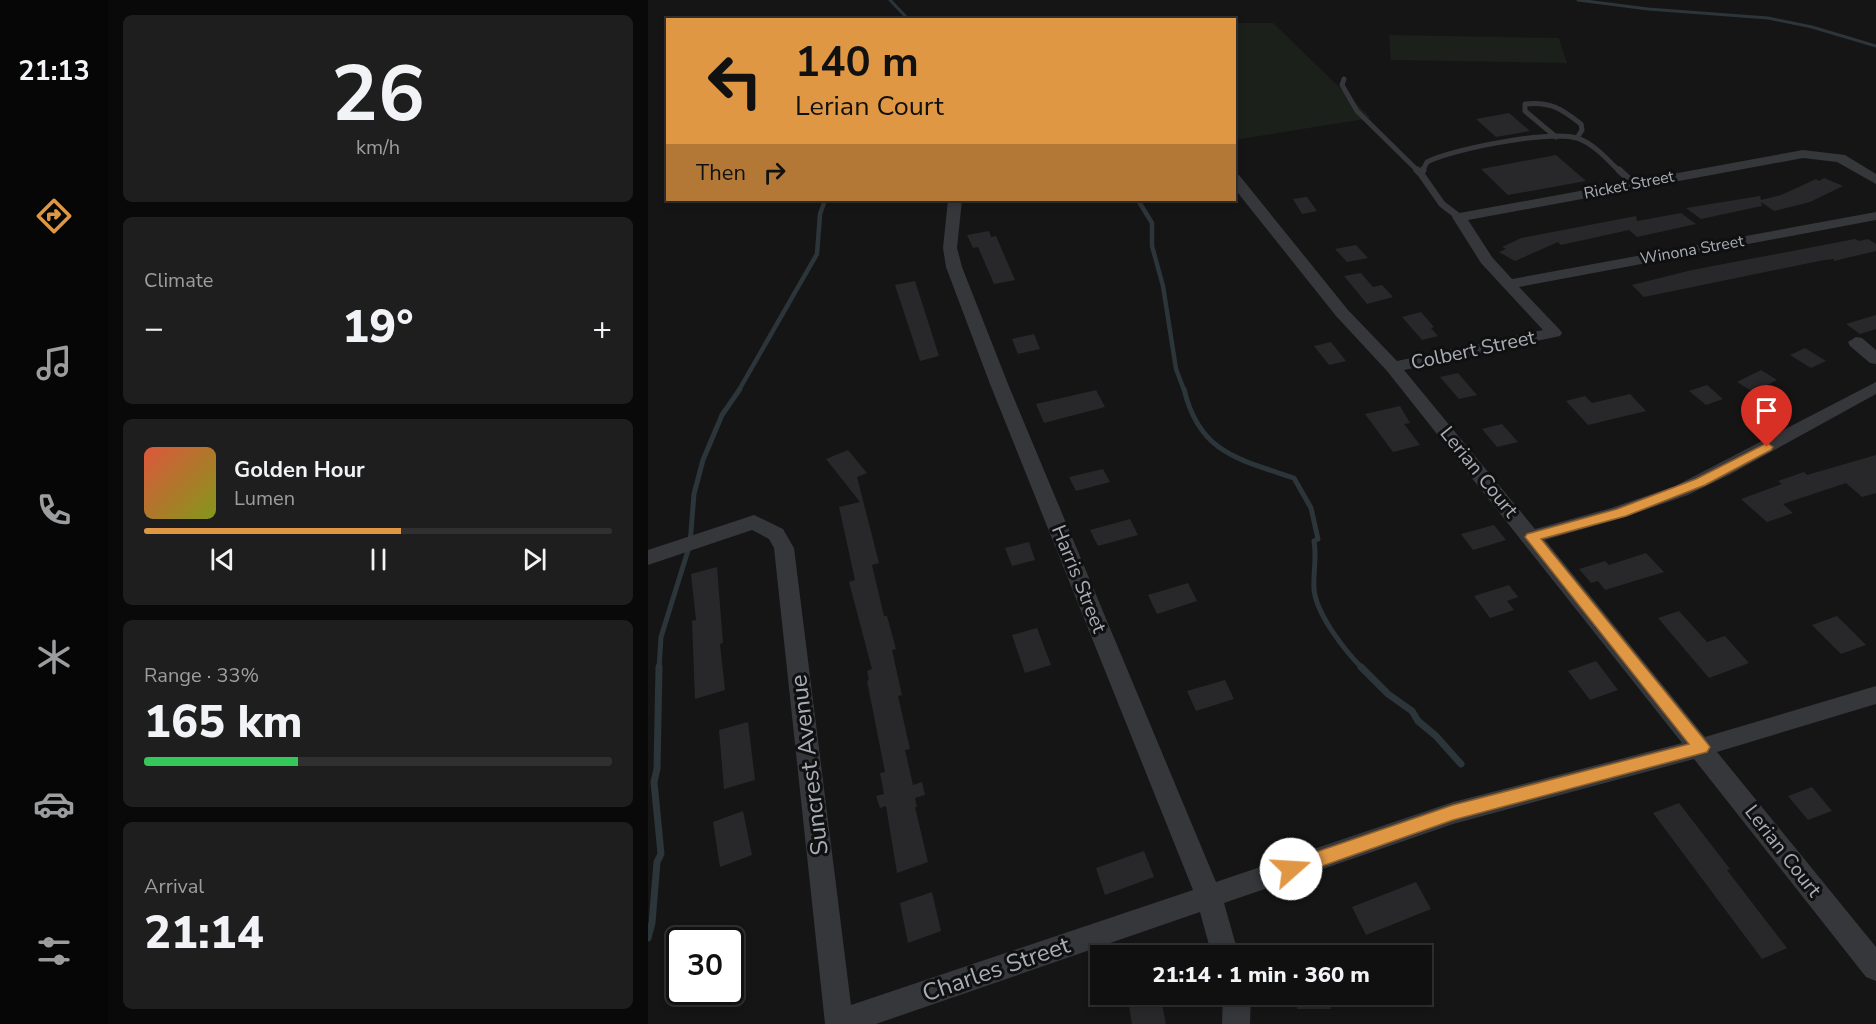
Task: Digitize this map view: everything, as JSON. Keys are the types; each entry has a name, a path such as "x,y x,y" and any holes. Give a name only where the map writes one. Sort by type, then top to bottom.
{"street":[{"name":"Ricket Street","path":"1459,217 1803,154 1840,158 1876,180"},
{"name":"Lerian Court","path":"1236,180 1342,313 1393,367 1532,537 1702,747 1876,968"},
{"name":"Harris Street","path":"955,201 950,248 954,267 999,384 1209,898 1223,945"},
{"name":"Winona Street","path":"1508,284 1876,216"},
{"path":"1459,217 1475,245 1508,284"},
{"name":"Colbert Street","path":"1393,367 1554,333 1508,284"},
{"path":"1856,342 1876,359"},
{"path":"1532,537 1621,512 1700,482 1767,447 1822,414 1876,387"},
{"name":"Suncrest Avenue","path":"648,558 754,522 776,534 784,548 839,1023"},
{"name":"Charles Street","path":"839,1023 1453,813 1702,747 1876,695"},
{"path":"1236,1024 1237,1005"}],"lane":[{"path":"1344,78 1342,85 1357,111 1421,174 1442,204 1459,217"},
{"path":"1556,136 1525,111 1525,104 1543,100 1556,104 1581,124 1582,130 1577,138"},
{"path":"1421,174 1427,162 1451,152 1566,135 1586,143 1634,184"}],"shaded area":[{"path":"1236,23 1273,23 1371,118 1236,140"},
{"path":"1389,35 1559,38 1567,63 1391,60"}],"building":[{"path":"1509,113 1530,131 1496,137 1476,119"},
{"path":"1556,155 1586,181 1508,195 1481,169"},
{"path":"1824,178 1843,186 1810,202 1774,211 1761,202 1762,206 1701,219 1686,208 1760,196 1761,200 1781,195 1816,179 1819,181"},
{"path":"1307,197 1317,211 1302,214 1293,199"},
{"path":"1681,213 1696,224 1637,237 1629,230 1561,245 1558,242 1515,261 1499,252 1506,249 1502,247 1521,238 1636,216 1637,221"},
{"path":"989,231 991,237 996,236 1015,280 994,284 978,247 973,248 967,235"},
{"path":"1855,239 1859,241 1868,239 1876,244 1876,251 1644,297 1632,285 1692,270"},
{"path":"1356,245 1368,258 1347,262 1335,249"},
{"path":"1361,273 1373,287 1382,285 1393,297 1367,304 1344,276"},
{"path":"915,281 939,356 920,361 895,285"},
{"path":"1421,312 1434,327 1431,328 1438,336 1422,340 1402,317"},
{"path":"1876,315 1876,329 1860,334 1846,324"},
{"path":"1034,334 1040,349 1018,354 1012,339"},
{"path":"1331,342 1346,361 1329,365 1314,346"},
{"path":"1805,348 1826,361 1811,368 1790,355"},
{"path":"1761,370 1777,380 1753,392 1737,382"},
{"path":"1458,373 1477,395 1459,399 1440,377"},
{"path":"1707,385 1723,399 1706,405 1689,391"},
{"path":"1096,390 1105,407 1044,423 1036,404"},
{"path":"1630,394 1646,411 1588,425 1566,401 1585,396 1592,403"},
{"path":"1400,406 1410,423 1404,424 1420,445 1393,452 1365,414"},
{"path":"1502,424 1518,442 1497,447 1482,429"},
{"path":"848,450 867,473 857,477 879,563 872,565 884,616 887,616 896,649 892,650 902,695 898,696 910,749 905,750 913,785 922,782 925,795 915,798 917,807 915,807 928,862 897,873 886,806 880,808 876,796 884,794 880,773 885,772 867,681 869,680 867,671 872,669 849,582 855,580 839,507 860,502 826,459"},
{"path":"1876,455 1876,493 1862,497 1846,483 1783,504 1793,513 1767,522 1741,499 1782,484 1778,481 1804,472 1807,475"},
{"path":"1103,469 1110,482 1076,491 1069,477"},
{"path":"1130,519 1138,535 1098,546 1090,530"},
{"path":"1494,525 1506,540 1473,550 1461,534"},
{"path":"1029,542 1035,560 1012,566 1005,548"},
{"path":"1646,553 1664,572 1605,590 1598,581 1591,583 1579,569 1605,561 1609,565"},
{"path":"717,567 723,643 720,644 725,690 695,699 692,621 696,620 691,574"},
{"path":"1188,583 1197,601 1157,614 1148,595"},
{"path":"1509,585 1518,597 1507,601 1514,610 1490,618 1474,596"},
{"path":"1679,611 1707,642 1725,636 1749,663 1709,678 1658,618"},
{"path":"1837,616 1866,645 1841,654 1812,625"},
{"path":"1037,628 1051,665 1025,673 1012,635"},
{"path":"1596,661 1618,690 1590,700 1568,671"},
{"path":"1225,680 1234,699 1196,711 1187,691"},
{"path":"748,722 755,780 724,789 719,730"},
{"path":"1812,787 1832,811 1808,820 1788,796"},
{"path":"1679,803 1787,948 1762,959 1653,813"},
{"path":"743,811 752,855 720,867 713,822"},
{"path":"1144,851 1154,877 1105,895 1096,868"},
{"path":"1416,882 1431,909 1366,935 1352,907"},
{"path":"932,892 941,931 908,943 900,903"},
{"path":"1129,1005 1162,1005 1166,1024 1132,1024"},
{"path":"1297,1005 1331,1005 1331,1009 1297,1009"}],"waterway":[{"path":"890,0 907,18"},
{"path":"1578,0 1648,9 1768,18 1812,27 1876,46"},
{"path":"739,390 817,254 820,214 825,201"},
{"path":"1139,201 1152,223 1152,246 1163,286 1176,369 1184,390"},
{"path":"659,669 661,637 690,544 694,494 703,460 722,415 740,389"},
{"path":"1184,389 1191,410 1200,427 1211,440 1239,458 1294,478 1311,508 1318,539 1314,541 1316,599 1332,632 1363,669"},
{"path":"648,938 652,923 657,862 661,854 654,782 657,769 659,667"},
{"path":"1363,669 1388,694 1412,711 1418,721 1436,736 1461,764"}],"route":[{"path":"1291,869 1453,813 1702,747 1532,537 1621,512 1700,482 1767,447"}]}
